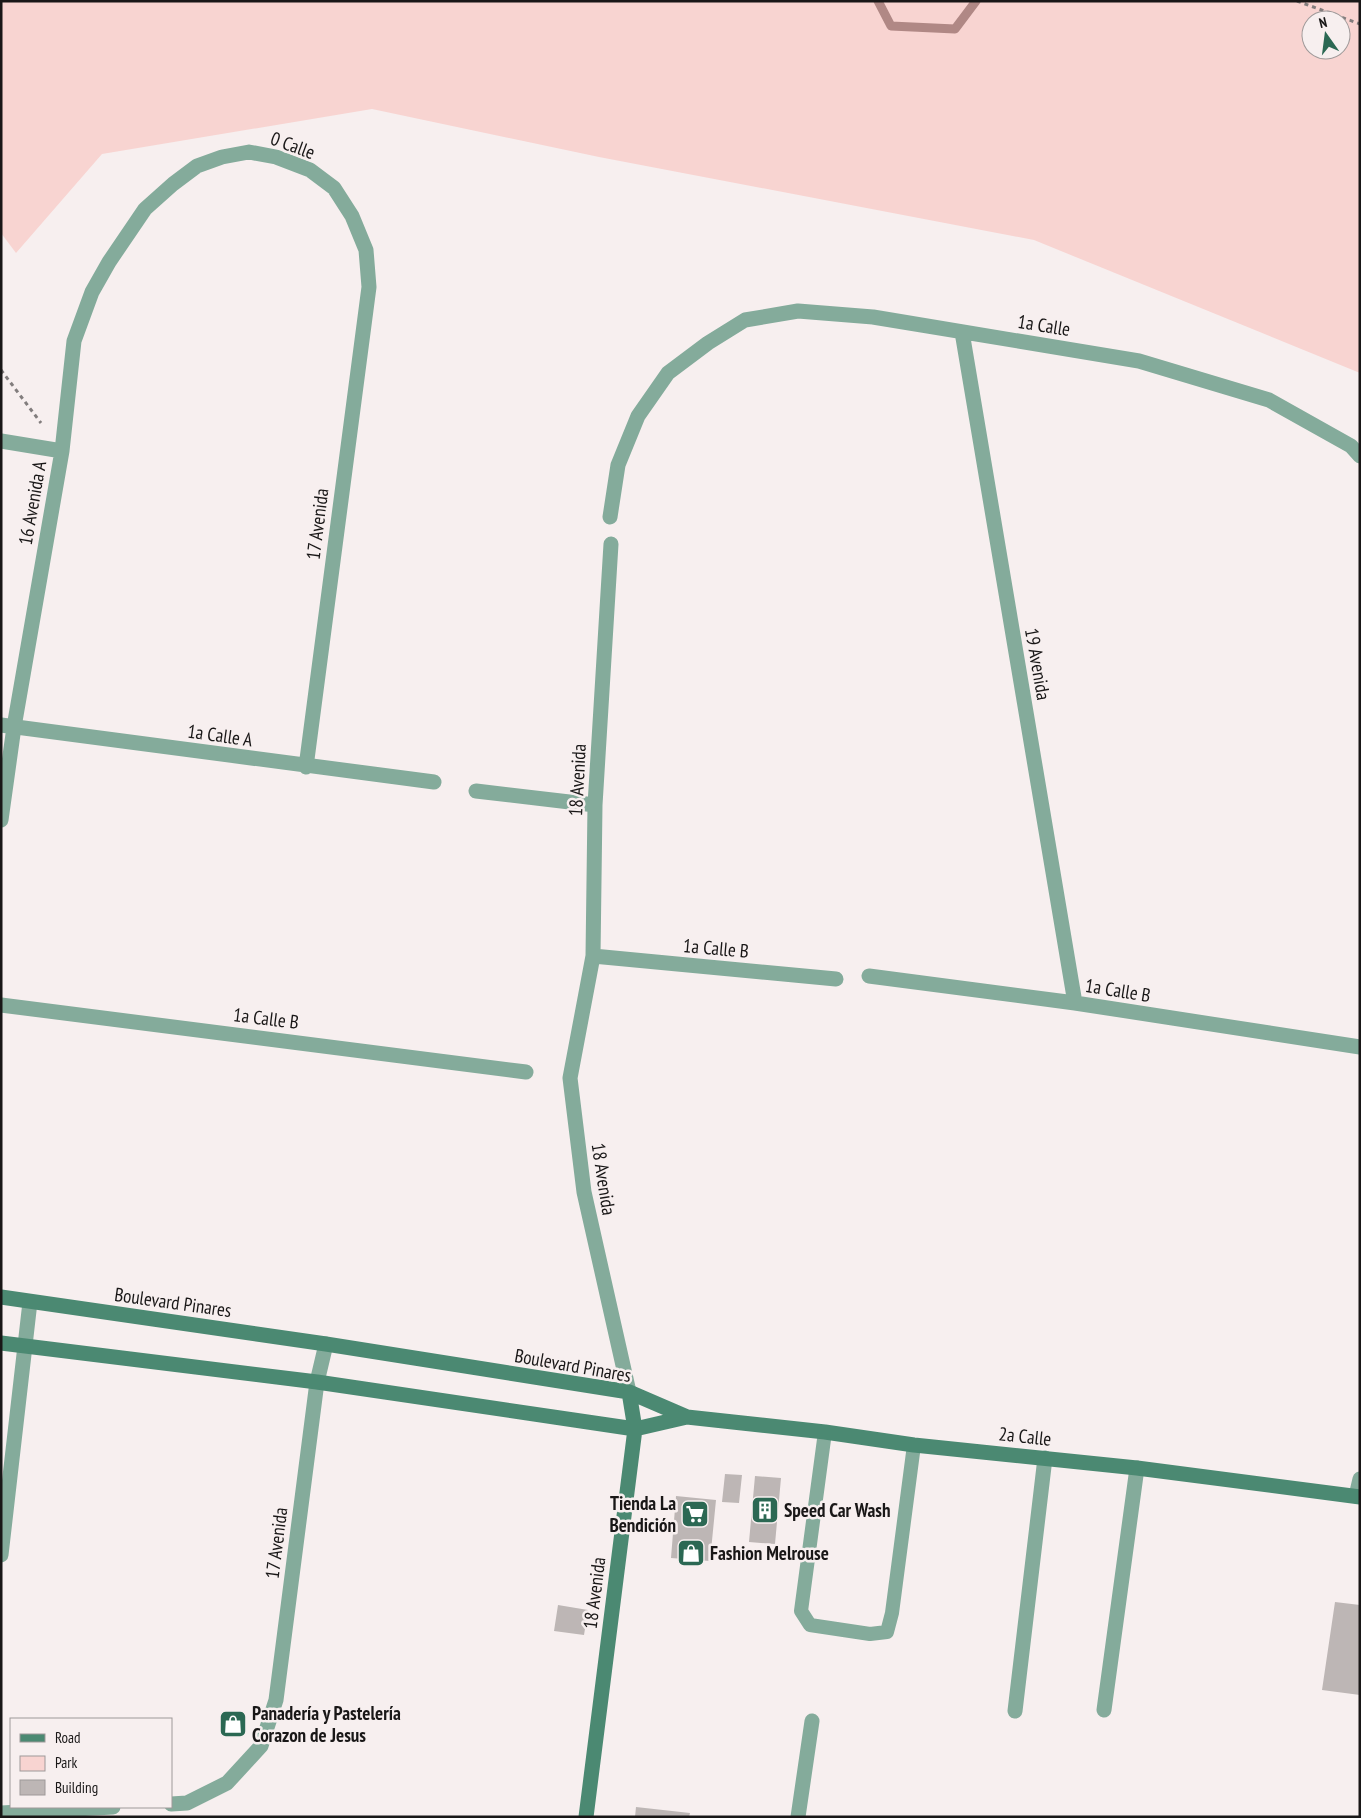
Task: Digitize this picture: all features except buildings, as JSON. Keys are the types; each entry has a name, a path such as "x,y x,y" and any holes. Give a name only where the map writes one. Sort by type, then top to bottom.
{"street":[{"name":"0 Calle","path":"145,209 197,166 222,157 249,152 276,158 310,170 334,188 352,216 366,250 368,287"},
{"name":"16 Avenida A","path":"1,820 7,726 62,451 74,341 92,292 108,262 145,209"},
{"name":"17 Avenida","path":"306,767 368,287"},
{"name":"1a Calle","path":"610,517 618,465 638,416 668,373 708,343 745,320 798,311 873,317 1138,361 1269,400 1351,446 1360,456"},
{"name":"19 Avenida","path":"962,332 1075,1003"},
{"path":"1,441 62,451"},
{"name":"18 Avenida","path":"586,1817 635,1429 629,1392 584,1192 570,1078 593,956 595,805 611,544"},
{"name":"1a Calle A","path":"7,726 306,767 434,782"},
{"path":"476,791 595,805"},
{"name":"1a Calle B","path":"593,956 836,979"},
{"name":"1a Calle B","path":"869,976 1075,1003 1360,1047"},
{"name":"1a Calle B","path":"1,1005 526,1072"},
{"name":"Boulevard Pinares","path":"1,1297 326,1344 629,1392 687,1417"},
{"path":"1,1555 30,1302"},
{"path":"1,1343 317,1382 635,1429 687,1417"},
{"name":"17 Avenida","path":"172,1804 187,1803 227,1783 261,1746 276,1700 317,1382 326,1344"},
{"name":"2a Calle","path":"687,1417 824,1432 914,1445 1137,1468 1358,1496"},
{"path":"1015,1711 1045,1458"},
{"path":"1104,1710 1137,1468"},
{"path":"1358,1496 1360,1479"},
{"path":"798,1817 812,1721"},
{"path":"1,1813 94,1808"}],"lane":[{"path":"824,1432 801,1611 810,1625 870,1634 887,1632 892,1613 914,1445"}],"path":[{"path":"1298,1 1360,24"},
{"path":"1,370 62,451"}],"green space":[{"path":"1,1 1360,1 1360,373 1034,240 599,157 372,109 102,154 16,253 1,233"}],"waterway":[{"path":"878,1 891,26 955,29 976,1"}],"place":[{"name":"Speed Car Wash","path":"765,1510"},
{"name":"Tienda La Bendición","path":"695,1514"},
{"name":"Fashion Melrouse","path":"691,1553"},
{"name":"Panadería y Pastelería Corazon de Jesus","path":"233,1724"}]}
